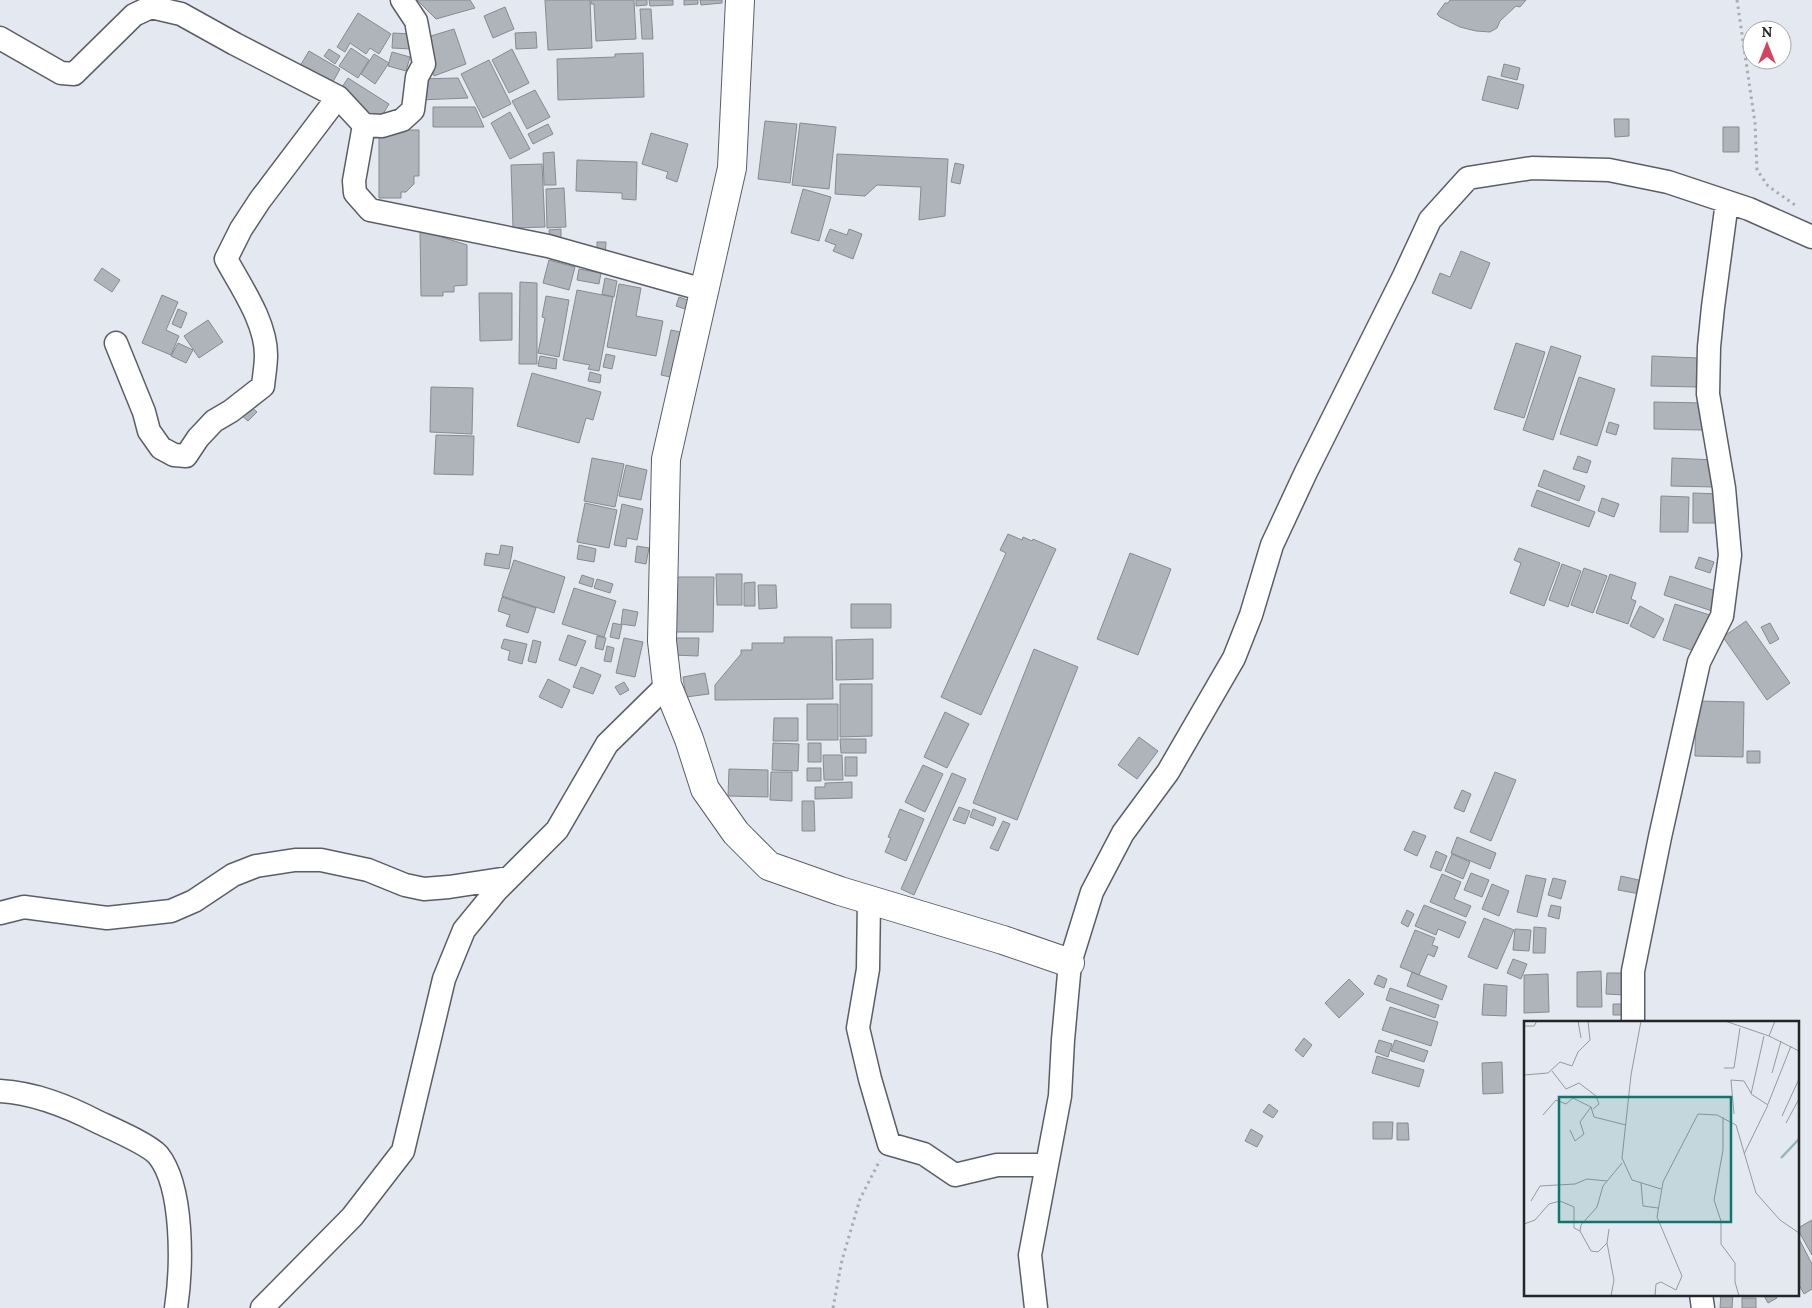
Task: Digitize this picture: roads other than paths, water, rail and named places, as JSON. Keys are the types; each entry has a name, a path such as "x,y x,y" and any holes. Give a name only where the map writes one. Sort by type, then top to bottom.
{"street":[{"path":"0,38 60,74 74,74 134,15 151,7 180,14 338,97 364,125 382,126 402,120 413,110 417,77 424,64 416,21 402,0"},
{"path":"740,0 732,168 666,459 662,641 667,685 689,739 705,788 736,834 769,866 869,900 1003,940 1070,963"},
{"path":"116,343 144,412 149,431 161,448 174,455 186,456 198,438 214,421 231,411 263,386 266,355 263,335 250,300 226,259 241,229 260,200 338,97"},
{"path":"364,125 354,181 355,194 370,210 548,246 704,290"},
{"path":"1036,1308 1030,1254 1060,1096 1070,963 1092,892 1118,842 1168,772 1234,658 1251,615 1272,545 1430,220 1468,178 1532,168 1609,170 1668,182 1749,209 1812,237"},
{"path":"1633,1021 1633,972 1660,837 1699,662 1722,616 1727,581 1730,554 1724,488 1708,394 1709,347 1727,202"},
{"path":"262,1308 352,1217 403,1151 444,979 464,930 508,878 558,830 607,744 667,685"},
{"path":"0,913 24,907 107,918 171,912 194,901 233,875 256,866 295,860 321,860 358,868 405,886 424,889 508,878"},
{"path":"869,900 868,969 858,1028 870,1079 889,1144 924,1154 955,1175 997,1165 1047,1165"},
{"path":"0,1092 18,1092 69,1107 144,1145 157,1154 171,1176 180,1237 180,1271 176,1308"}]}
